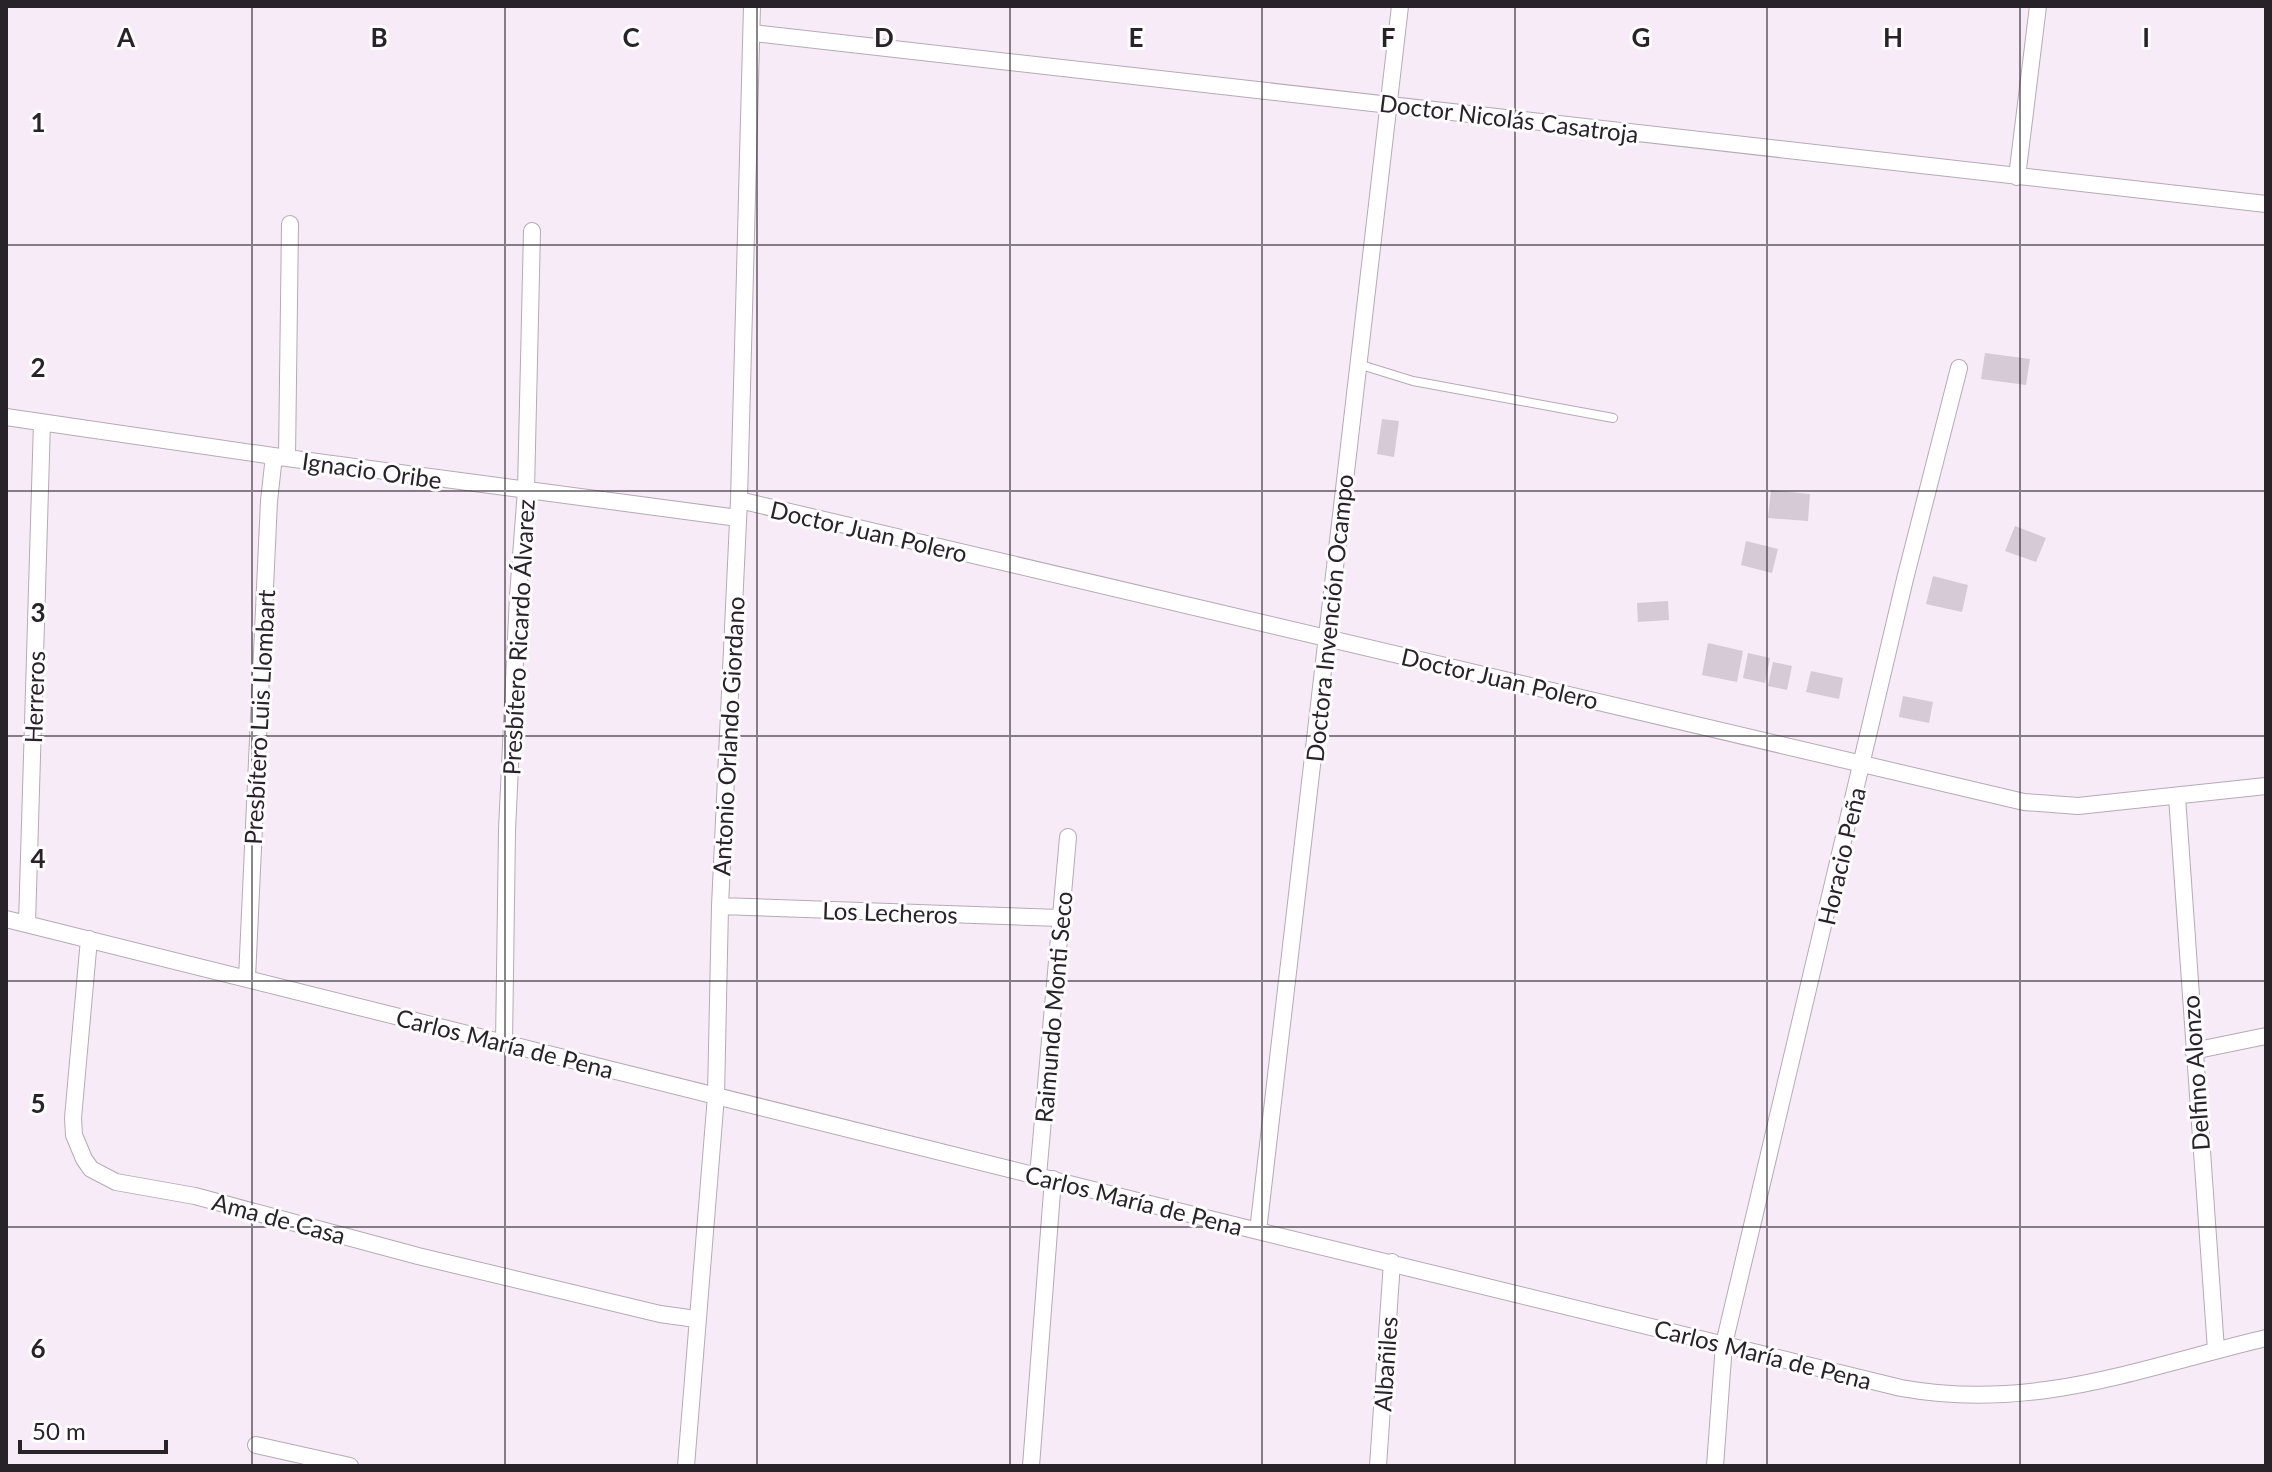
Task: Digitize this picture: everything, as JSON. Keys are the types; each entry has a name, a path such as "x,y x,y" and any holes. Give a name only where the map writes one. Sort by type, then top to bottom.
{"street":[{"name":"Antonio Orlando Giordano","path":"686,1466 716,1096 720,906 739,500 752,6"},
{"name":"Doctora Invención Ocampo","path":"1258,1231 1400,6"},
{"path":"2017,177 2038,6"},
{"name":"Doctor Nicolás Casatroja","path":"753,33 2266,204"},
{"name":"Presbítero Luis Llombart","path":"247,978 269,501 280,457 290,224"},
{"name":"Presbítero Ricardo Álvarez","path":"504,1044 510,751 526,490 532,231"},
{"name":"Horacio Peña","path":"1715,1466 1724,1344 1905,579 1959,368"},
{"name":"Ignacio Oribe","path":"6,417 738,518"},
{"name":"Herreros","path":"27,924 42,422"},
{"name":"Doctor Juan Polero","path":"739,500 2042,805 2078,806 2266,786"},
{"name":"Delfino Alonzo","path":"2177,797 2216,1350"},
{"name":"Raimundo Monti Seco","path":"1031,1466 1060,918 1068,837"},
{"name":"Los Lecheros","path":"720,906 1060,918"},
{"name":"Carlos María de Pena","path":"6,919 1901,1388 1973,1397 2051,1391 2266,1338"},
{"name":"Ama de Casa","path":"89,939 73,1118 74,1135 84,1159 102,1176 116,1182 195,1196 542,1286 660,1314 696,1319"},
{"path":"2193,1051 2266,1036"},
{"name":"Albañiles","path":"1378,1466 1392,1262"},
{"path":"256,1445 350,1466"}],"lane":[{"path":"1357,364 1413,381 1613,418"}],"building":[{"path":"1985,353 2030,359 2026,385 1981,379"},
{"path":"1382,419 1399,421 1394,457 1377,454"},
{"path":"1771,490 1810,494 1808,521 1768,518"},
{"path":"2015,526 2046,538 2036,562 2005,551"},
{"path":"1746,541 1778,549 1772,573 1741,565"},
{"path":"1933,576 1968,585 1962,612 1926,604"},
{"path":"1668,601 1669,620 1638,622 1637,603"},
{"path":"1708,643 1743,651 1737,682 1702,675"},
{"path":"1748,653 1770,658 1765,683 1743,678"},
{"path":"1773,662 1792,666 1787,690 1768,686"},
{"path":"1811,671 1843,678 1839,699 1806,692"},
{"path":"1903,696 1933,702 1929,723 1899,717"}]}
